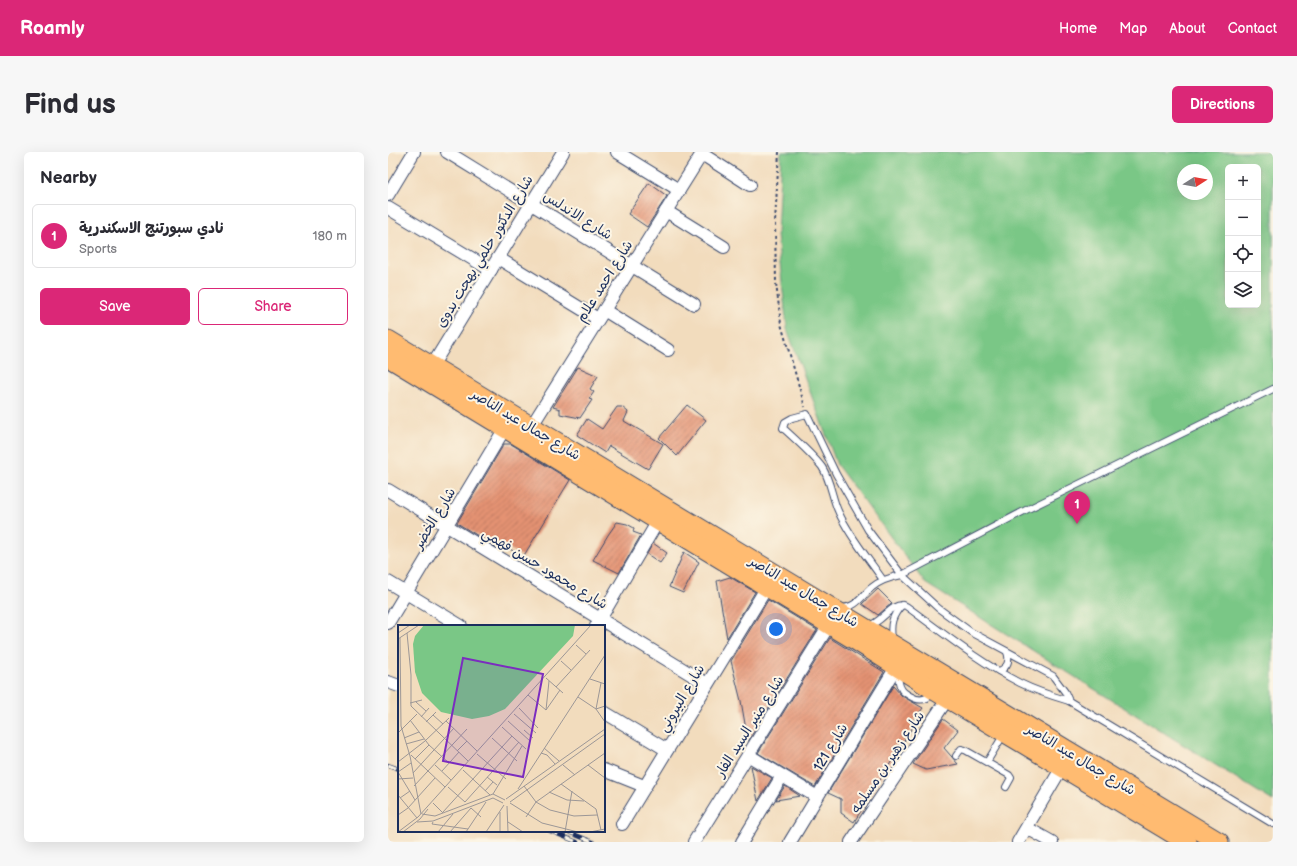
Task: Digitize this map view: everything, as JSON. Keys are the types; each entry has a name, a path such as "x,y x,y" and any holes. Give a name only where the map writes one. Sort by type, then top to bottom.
{"main road":[{"name":"شارع جمال عبد الناصر","path":"388,340 531,426 859,634 897,668 1004,732 1066,760 1219,842"},
{"name":"شارع جمال عبد الناصر","path":"388,357 766,587 831,617"},
{"name":"شارع جمال عبد الناصر","path":"859,634 896,646 1187,842"}],"street":[{"path":"388,195 414,152"},
{"name":"شارع الاندلس","path":"447,152 694,304"},
{"name":"شارع الدكتور حلمي بهجت بدوى","path":"432,366 563,152"},
{"path":"617,152 680,190"},
{"path":"703,153 750,185"},
{"name":"شارع احمد علام","path":"531,426 703,153"},
{"path":"388,208 491,270"},
{"path":"666,210 724,247"},
{"path":"498,258 668,350"},
{"name":"شارع الخضر","path":"388,623 505,428"},
{"name":"شارع محمود حسن فهمي","path":"388,490 446,525 598,622"},
{"path":"598,622 658,521"},
{"path":"388,582 459,625"},
{"name":"شارع البيروني","path":"622,824 766,587"},
{"name":"شارع منير السيد الفار","path":"694,842 831,617"},
{"name":"شارع محمود حسن فهمي","path":"605,626 707,684"},
{"name":"شارع 121","path":"790,842 897,668"},
{"path":"388,682 398,686"},
{"name":"شارع زهير بن مسلمه","path":"851,842 941,694"},
{"path":"605,713 667,750"},
{"path":"748,755 817,797"},
{"path":"1018,842 1066,760"},
{"path":"605,770 644,786"},
{"path":"742,842 782,776"},
{"path":"1027,828 1052,842"}],"lane":[{"path":"831,617 844,608 855,604 864,597 872,587 883,580 902,575 1026,510 1273,389"},
{"path":"883,580 845,526 833,500 827,477 822,468 783,428 785,422 792,418 807,414 836,474 868,530 902,575 938,608 972,632 1053,676 1065,692 1069,701"},
{"path":"859,634 877,623 895,606 902,604 963,649 998,671 1044,693 1069,701 1273,824"},
{"path":"896,646 892,640 891,632 893,617 902,604"},
{"path":"998,671 1004,669 1008,664 1009,658 1007,652"},
{"path":"987,762 1004,732"},
{"path":"956,756 959,751 963,749 1010,776 1010,780 1006,787"}],"path":[{"path":"778,152 775,222 776,283 781,324 807,414"}],"green space":[{"path":"781,152 1273,152 1273,801 925,583 837,465 787,329 777,235"}],"building":[{"path":"649,183 667,196 647,227 628,214"},
{"path":"578,367 598,376 590,389 594,392 589,399 592,400 580,418 560,414 560,409 553,407"},
{"path":"687,405 706,420 677,456 659,438"},
{"path":"617,407 622,407 628,412 624,421 663,444 648,469 609,446 605,453 577,435 587,419 602,429"},
{"path":"504,444 511,444 570,480 523,557 500,543 496,547 457,523"},
{"path":"617,522 627,524 634,528 633,532 641,535 619,573 593,560"},
{"path":"653,543 667,553 660,563 647,554"},
{"path":"684,552 699,562 683,593 669,587"},
{"path":"730,577 755,592 727,638 717,581"},
{"path":"878,589 892,603 878,615 862,604"},
{"path":"768,600 817,630 748,741 741,701 731,661"},
{"path":"830,638 884,672 815,787 758,753"},
{"path":"893,686 902,696 923,708 913,721 916,722 854,822 841,813 841,799 828,793"},
{"path":"943,719 958,730 944,748 958,764 926,770 913,764"},
{"path":"751,766 772,778 758,801"},
{"path":"785,786 800,796 776,800"}],"railway":[{"path":"388,765 398,769"},
{"path":"552,832 577,842"},
{"path":"568,832 593,842"}],"place":[{"name":"نادي سبورتنج الاسكندرية","path":"1077,524"}]}
